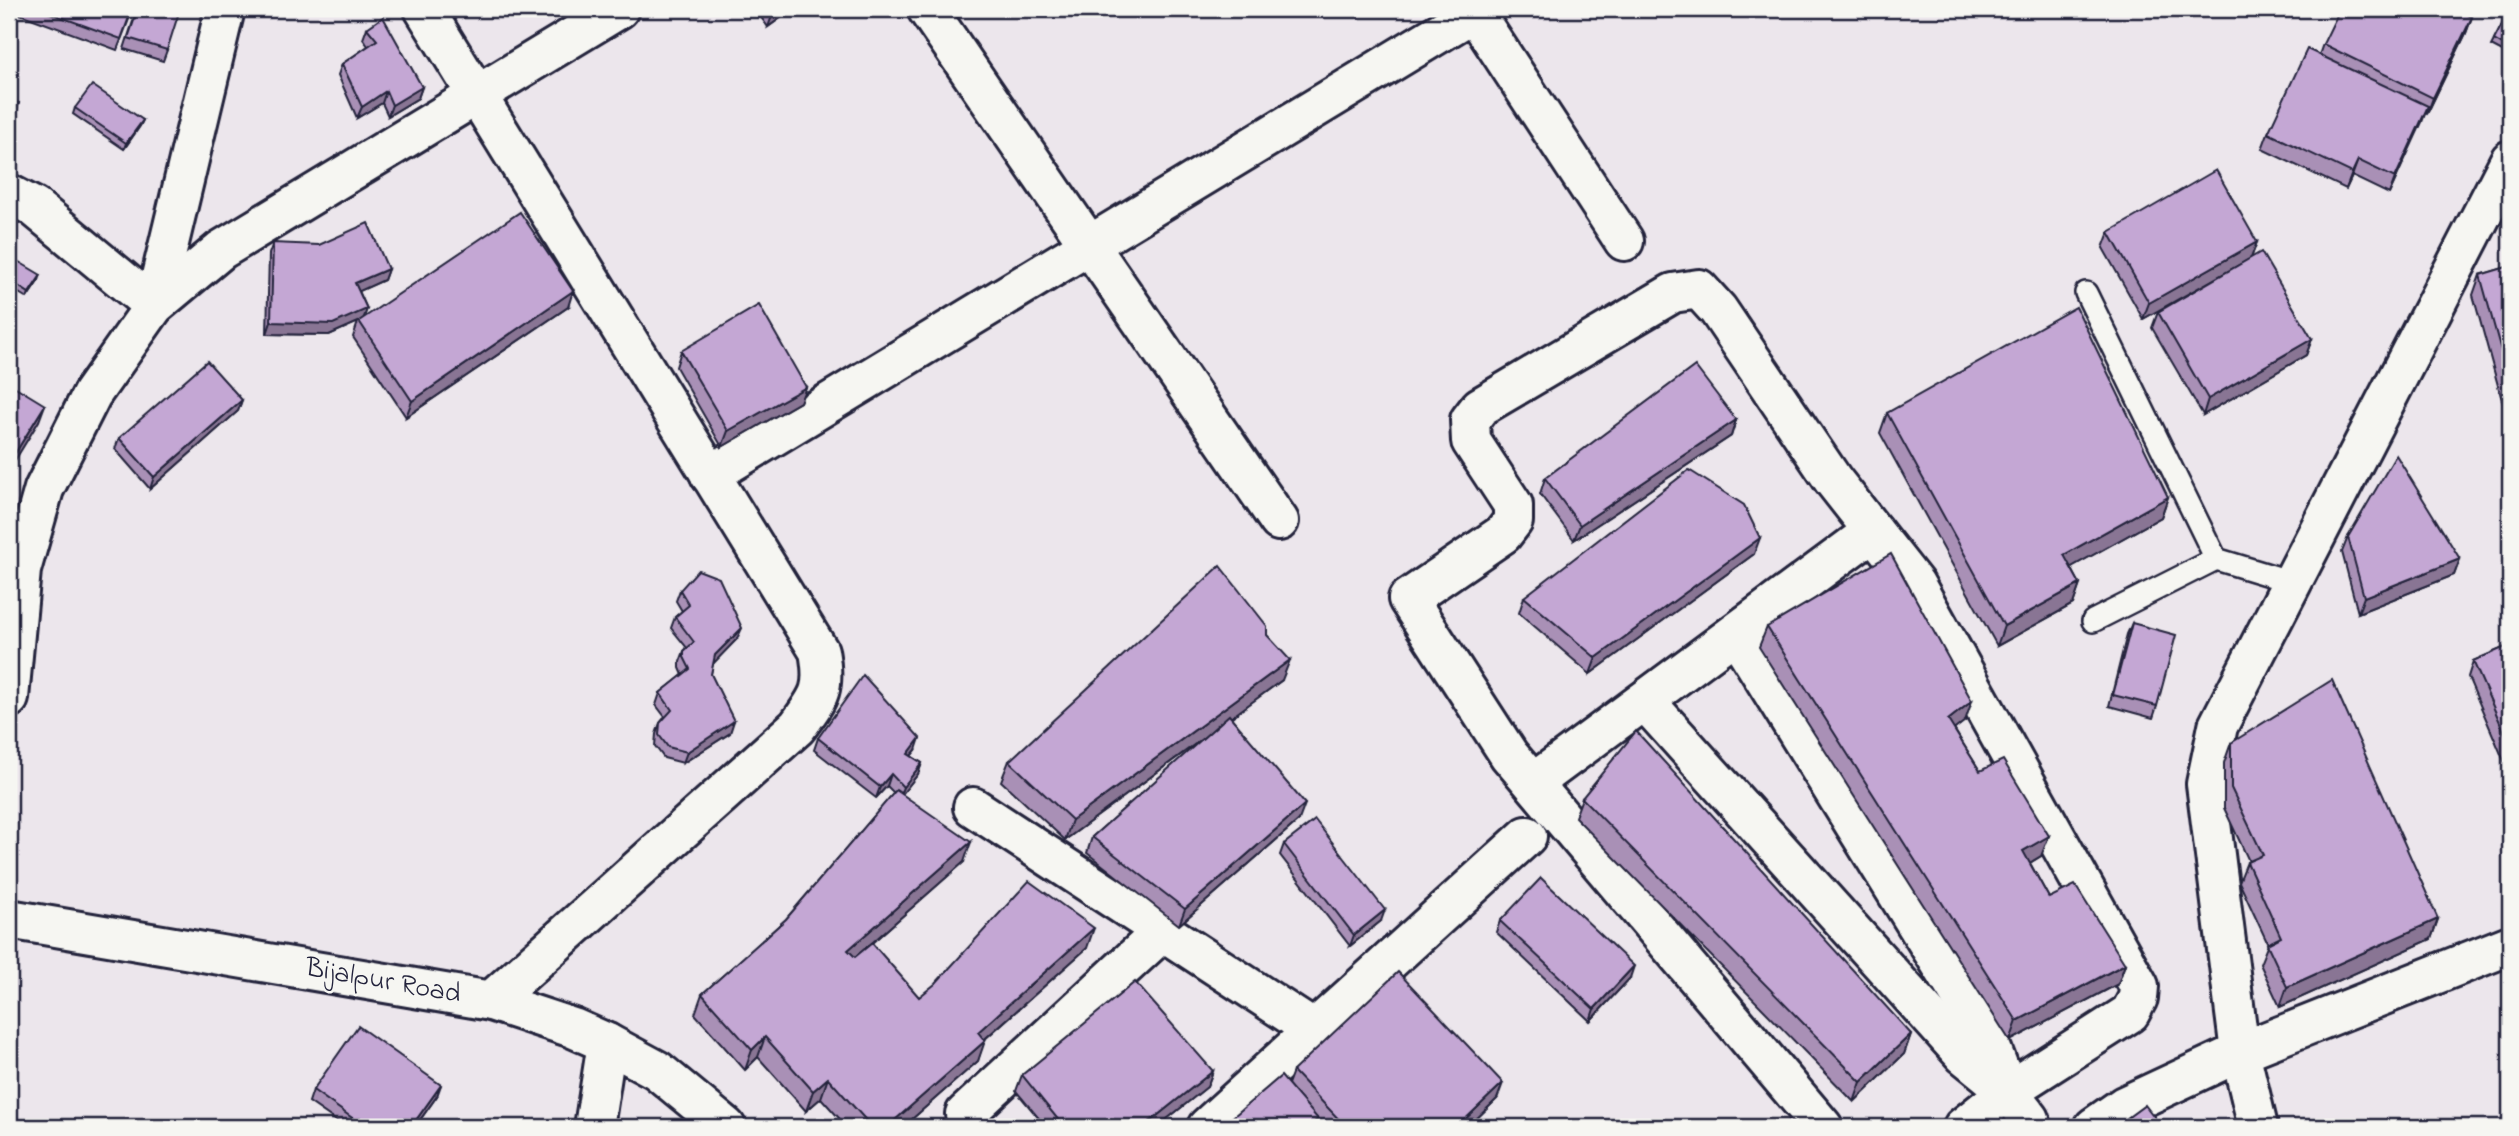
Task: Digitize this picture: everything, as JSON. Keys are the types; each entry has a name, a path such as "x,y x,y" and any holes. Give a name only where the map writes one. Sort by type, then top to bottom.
{"street":[{"path":"154,306 225,9"},
{"path":"424,9 819,651 822,671 820,695 797,727 491,1001"},
{"path":"9,698 21,570 44,489 92,394 154,306 221,250 619,9"},
{"path":"928,9 1279,522"},
{"path":"710,475 1473,10 1624,241"},
{"path":"2258,1127 2240,1052 2206,784 2218,726 2510,160"},
{"path":"9,194 34,207 154,306"},
{"path":"1824,1127 1508,755 1408,599 1503,534 1513,521 1513,505 1471,441 1470,420 1480,407 1673,293 1699,289 1718,310 1833,480 1915,584 2139,986 2138,998 2130,1013 2019,1105 1963,1127"},
{"path":"1533,783 1873,531"},
{"path":"1736,633 1989,1042 2019,1105"},
{"path":"1644,701 1965,1055 2019,1105"},
{"path":"973,807 1314,1030"},
{"path":"1207,1127 1527,836"},
{"name":"Bijalpur Road","path":"9,919 491,1001 573,1028 607,1043 657,1070 726,1127"},
{"path":"965,1114 1163,930"},
{"path":"2094,1127 2124,1105 2240,1052 2510,945"},
{"path":"594,1127 607,1043"}],"lane":[{"path":"2086,293 2216,559"},
{"path":"2093,621 2216,559 2292,582"}],"building":[{"path":"39,9 132,9 121,39"},
{"path":"138,9 180,9 167,50 128,38"},
{"path":"767,9 781,9 772,16"},
{"path":"2340,9 2456,9 2472,17 2433,98 2323,44"},
{"path":"2510,9 2510,49 2494,40"},
{"path":"383,17 422,87 392,105 386,91 362,107 342,64 377,40 367,28"},
{"path":"2307,49 2428,106 2395,178 2358,160 2352,173 2268,133"},
{"path":"92,85 143,120 126,143 75,108"},
{"path":"9,100 19,103 9,139"},
{"path":"2216,170 2257,242 2149,303 2109,232"},
{"path":"520,212 573,291 412,401 359,321"},
{"path":"368,223 388,269 355,283 367,309 333,324 271,322 273,243 319,245"},
{"path":"2261,252 2312,339 2208,399 2158,312"},
{"path":"9,256 41,275 29,293 9,280"},
{"path":"2510,266 2510,383 2480,275"},
{"path":"759,305 806,387 728,431 681,351"},
{"path":"2076,307 2168,497 2064,555 2080,584 2004,626 1887,413"},
{"path":"207,361 242,400 154,477 119,438"},
{"path":"1695,366 1736,420 1580,525 1545,478"},
{"path":"9,383 45,405 9,463"},
{"path":"2396,455 2460,559 2364,597 2348,537"},
{"path":"1689,470 1744,505 1760,538 1596,658 1524,597"},
{"path":"1891,554 1972,701 1948,720 1980,771 2003,760 2049,836 2023,851 2049,898 2075,885 2125,964 2017,1021 1767,627"},
{"path":"1220,566 1267,626 1267,635 1290,660 1072,820 1009,761"},
{"path":"698,570 719,578 742,628 715,655 711,674 734,721 687,752 668,747 659,735 660,723 672,710 660,693 690,669 684,651 694,642 675,617 689,605 680,590"},
{"path":"2132,623 2176,635 2157,706 2113,695"},
{"path":"2510,645 2510,745 2473,661"},
{"path":"863,675 920,738 908,754 922,763 903,787 891,774 880,787 818,738"},
{"path":"2332,680 2438,919 2287,987 2267,944 2281,937 2247,862 2263,855 2231,788 2231,743"},
{"path":"1229,715 1305,804 1185,909 1092,837"},
{"path":"1636,731 1911,1034 1861,1082 1582,798"},
{"path":"896,790 971,842 848,950 855,957 872,943 919,997 935,984 1029,881 1094,928 978,1032 985,1041 887,1127 872,1127 828,1078 813,1091 765,1037 752,1050 702,994 786,919"},
{"path":"1315,820 1385,910 1354,935 1284,844"},
{"path":"1541,878 1634,966 1594,1009 1500,921"},
{"path":"1398,972 1503,1083 1457,1127 1346,1127 1293,1071"},
{"path":"1135,982 1213,1071 1143,1127 1064,1127 1022,1075"},
{"path":"358,1026 441,1085 411,1127 365,1127 313,1090"},
{"path":"1281,1076 1318,1119 1307,1127 1221,1127"},
{"path":"2145,1105 2162,1127 2115,1127"}]}
